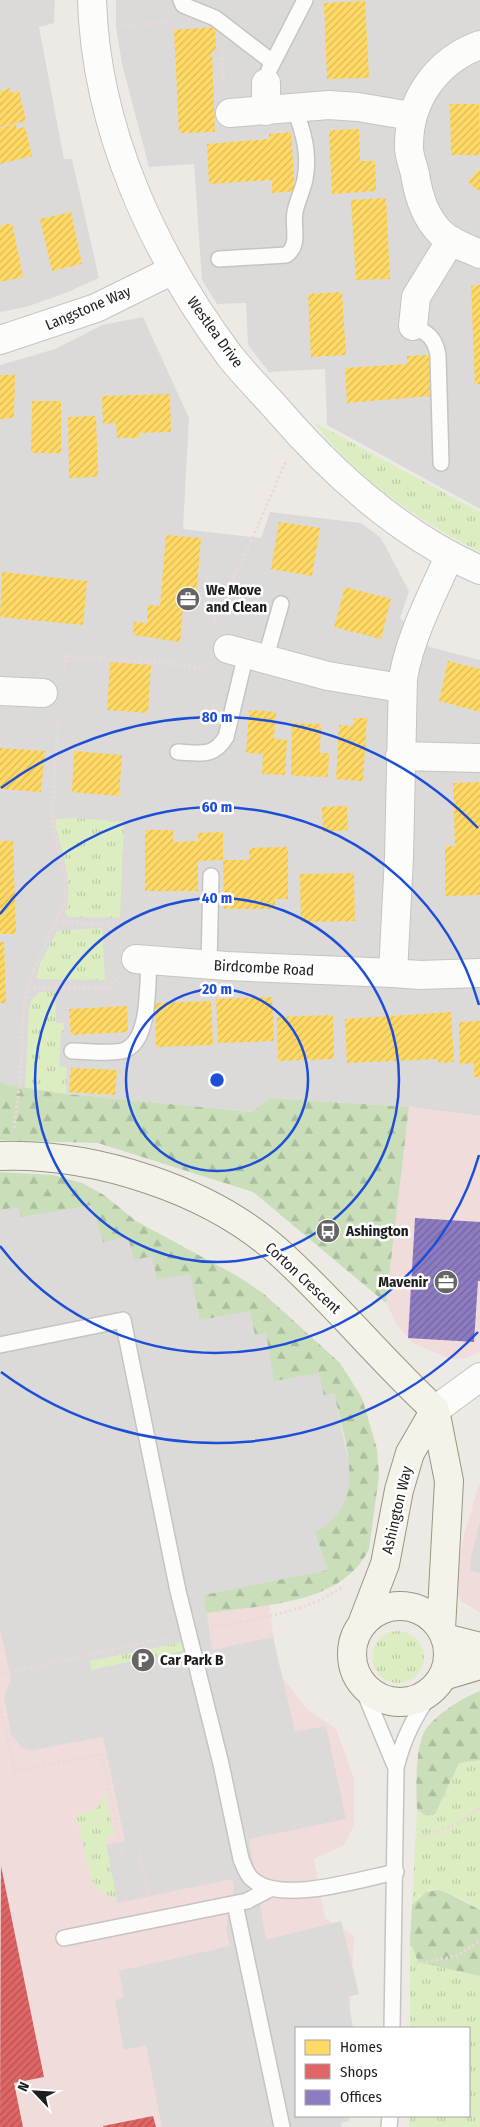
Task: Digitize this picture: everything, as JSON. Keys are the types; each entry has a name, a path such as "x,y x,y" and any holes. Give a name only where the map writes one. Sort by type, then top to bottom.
{"street":[{"name":"Westlea Drive","path":"93,13 114,128 127,170 154,237 173,270 231,357 300,436 359,493 391,517 450,555 480,570"},
{"path":"480,45 468,50 438,73 425,88 411,116 409,150 420,198 433,224 441,234 480,254"},
{"path":"266,111 269,72"},
{"path":"230,113 294,107 358,107 411,116"},
{"path":"413,326 416,297 451,240"},
{"name":"Langstone Way","path":"0,340 96,308 173,270"},
{"path":"393,973 400,857 402,688 408,653 414,634 450,555"},
{"path":"237,656 328,676 402,688"},
{"path":"0,691 51,702"},
{"path":"400,756 480,758"},
{"name":"Birdcombe Road","path":"142,960 420,975 480,973"},
{"name":"Corton Crescent","path":"6,1156 79,1161 124,1172 169,1188 215,1209 279,1252 344,1316 404,1381 435,1410"},
{"path":"437,1683 448,1657 443,1634 449,1481 435,1410 480,1377"},
{"name":"Ashington Way","path":"362,1624 385,1564 399,1490 410,1454 435,1410"},
{"path":"480,1647 443,1634 427,1615 419,1610 403,1606 388,1607 373,1614 362,1624 354,1638 351,1654 354,1669 361,1684 370,1693 382,1700 395,1702 408,1702 437,1683 480,1665"}],"lane":[{"path":"181,0 183,5 220,22 269,72 305,0"},
{"path":"219,259 286,255 292,251 294,245 294,213 305,180 308,154 294,107"},
{"path":"413,326 427,333 435,342 438,355 441,463"},
{"path":"178,752 208,753 220,747 226,737 237,656 280,604"},
{"path":"208,965 211,876"},
{"path":"72,1051 120,1052 129,1049 136,1043 143,1027 142,960"},
{"path":"0,1345 123,1320 178,1591 190,1633 241,1859 252,1879 270,1889 297,1891 396,1872"},
{"path":"392,2027 396,1872 396,1768 401,1746 412,1720 437,1683"},
{"path":"361,1684 396,1768"},
{"path":"64,1938 235,1904 254,1898 270,1889"},
{"path":"235,1904 282,2127"}],"path":[{"path":"93,13 171,23"},
{"path":"220,22 225,114 230,113"},
{"path":"214,626 219,596 229,586 246,553 269,499 300,436"},
{"path":"63,676 66,656 178,664 207,670 237,656"},
{"path":"6,1156 20,1081 22,1019 28,988 64,904 66,885 52,820 51,702"},
{"path":"28,988 108,988 142,960 107,925 56,922"},
{"path":"0,1675 293,1609 318,1601 347,1584"},
{"path":"0,1706 15,1771 102,1754 124,1857"},
{"path":"108,1784 120,1782"},
{"path":"395,1839 425,1836 444,1830 466,1819 480,1807"},
{"path":"394,1968 456,1956 480,1941"}],"shaded area":[{"path":"0,0 55,0 54,23 39,27 64,159 72,159 99,278 68,292 26,307 0,312"},
{"path":"116,0 480,0 480,509 327,425 325,369 269,372 248,345 246,303 217,304 202,280 194,164 149,167 122,64 116,27"},
{"path":"143,317 189,418 183,529 261,538 270,512 361,523 381,538 409,591 400,618 430,647 480,660 480,1116 409,1107 270,1098 252,1112 56,1093 0,1083 0,365 55,349 102,325"},
{"path":"409,1107 480,1116 480,1351 468,1358 450,1359 413,1343 397,1325 386,1303"},
{"name":"Car Park B","path":"0,1187 71,1193 157,1239 269,1603 278,1672 307,1709 336,1729 354,1778 354,1826 344,1845 314,1859 325,1918 354,1936 349,2027 295,2027 295,2117 339,2127 0,2127"},
{"name":"Car Park B","path":"92,1204 152,1256 190,1273 250,1311 266,1333 319,1373 334,1393 351,1473 349,1493 343,1508 330,1525 328,1570 204,1596 212,1650 273,1637 295,1732 326,1726 346,1819 249,1839 266,1940 341,1921 359,1994 348,1997 353,2027 295,2027 295,2117 349,2117 349,2121 341,2123 342,2127 162,2127 146,2045 124,2050 115,2000 124,1998 119,1971 230,1946 226,1928 234,1889 232,1879 117,1903 106,1845 125,1841 103,1737 32,1750 22,1748 11,1734 4,1697 11,1679 0,1629 0,1210 18,1207 21,1217"},
{"path":"480,1482 480,1613 461,1601 456,1589 456,1582 464,1534"},
{"path":"480,1521 480,1573 470,1571 471,1557"}],"green space":[{"path":"314,422 480,512 480,552 434,527 389,496 348,461"},
{"path":"79,818 124,822 120,918 68,917 65,913 68,901 68,878 55,821 56,819"},
{"path":"102,928 105,980 36,979 40,964 57,931"},
{"path":"40,992 55,992 56,1023 64,1023 64,1032 61,1032 59,1067 67,1067 66,1094 25,1088 29,1011 32,999"},
{"path":"0,1083 56,1093 252,1112 270,1098 409,1107 386,1303 253,1192 98,1143 0,1140"},
{"path":"0,1172 53,1175 82,1183 104,1195 136,1221 239,1277 264,1294 340,1363 362,1398 377,1449 379,1476 369,1549 356,1568 340,1582 320,1592 298,1599 206,1613 204,1595 328,1570 315,1532 332,1520 343,1505 348,1488 349,1470 347,1451 334,1393 324,1395 319,1373 274,1381 266,1333 255,1335 250,1311 200,1320 190,1274 157,1279 152,1256 134,1260 128,1237 103,1242 92,1205 21,1217 18,1207 0,1210"},
{"path":"393,1631 403,1631 417,1638 424,1652 424,1662 417,1676 403,1683 393,1683 383,1679 376,1672 372,1662 372,1652 376,1642 383,1635"},
{"path":"184,1642 186,1650 91,1670 90,1661"},
{"path":"480,1691 480,1760 459,1763 435,1814 426,1816 417,1809 416,1790 418,1756 422,1736 431,1723 444,1712 458,1702"},
{"path":"480,1760 480,1910 455,1895 433,1890 425,1893 412,1905 417,1809 426,1816 435,1814 459,1763"},
{"path":"105,1789 114,1835 105,1838 117,1900 100,1891 91,1879 76,1814 88,1812 96,1808 101,1801"},
{"path":"438,1890 448,1893 480,1910 480,1976 418,1962 410,1940 412,1905 426,1892"},
{"path":"410,1940 418,1962 480,1976 480,2127 409,2127 410,2117 470,2117 470,2027 410,2027"}],"building: Homes":[{"path":"365,1 369,78 327,79 324,3"},
{"path":"215,27 216,51 212,51 215,132 179,133 174,30"},
{"path":"10,88 11,93 19,91 26,121 0,127 0,91"},
{"path":"450,104 479,104 480,155 451,155"},
{"path":"16,124 17,129 25,127 32,156 0,164 0,128"},
{"path":"359,129 360,161 375,161 376,191 332,194 329,130"},
{"path":"291,132 295,191 272,193 272,180 209,184 207,144 269,139 269,134"},
{"path":"480,168 480,192 468,182"},
{"path":"386,198 390,279 356,280 351,200"},
{"path":"71,212 82,264 52,271 40,219"},
{"path":"12,223 23,277 0,282 0,226"},
{"path":"480,285 480,384 475,384 471,286"},
{"path":"342,292 346,355 311,357 308,294"},
{"path":"429,355 431,396 347,403 345,368 407,364 407,356"},
{"path":"0,375 15,375 14,418 0,419"},
{"path":"170,394 171,432 139,433 139,438 117,438 116,423 103,424 102,396"},
{"path":"32,401 61,401 61,453 31,453"},
{"path":"96,416 98,477 69,478 68,417"},
{"path":"279,522 320,528 312,576 271,569"},
{"path":"166,535 201,538 195,609 183,608 180,642 133,635 134,622 147,623 148,605 160,606"},
{"path":"2,572 87,581 83,625 0,617"},
{"path":"345,587 391,599 381,639 334,627"},
{"path":"448,661 480,669 480,712 439,701"},
{"path":"110,662 151,665 148,713 107,710"},
{"path":"249,710 276,712 274,739 287,740 285,775 262,774 263,754 246,753"},
{"path":"354,718 367,718 363,781 336,779 339,725 353,726"},
{"path":"292,723 321,724 320,753 329,753 328,777 291,776"},
{"path":"0,748 45,751 41,792 0,789"},
{"path":"74,751 122,755 119,796 72,792"},
{"path":"480,782 480,895 445,896 445,846 455,846 453,783"},
{"path":"347,806 348,830 323,832 322,807"},
{"path":"145,830 173,830 173,842 198,841 198,833 223,832 223,860 198,861 198,891 145,891"},
{"path":"0,841 13,841 16,934 0,934"},
{"path":"288,847 288,899 275,899 275,909 224,909 223,860 249,860 249,848"},
{"path":"354,873 355,921 301,922 300,874"},
{"path":"0,942 4,942 6,1003 0,1003"},
{"path":"272,997 274,1041 218,1043 216,999"},
{"path":"211,1001 213,1045 156,1047 155,1003"},
{"path":"127,1006 128,1032 71,1035 69,1009"},
{"path":"451,1012 454,1062 438,1063 438,1059 347,1063 345,1019"},
{"path":"333,1015 334,1059 278,1061 277,1017"},
{"path":"480,1021 480,1077 474,1077 474,1063 460,1064 459,1022"},
{"path":"71,1068 117,1070 115,1095 69,1092"}],"building: Shops":[{"path":"1,1866 44,2077 14,2083 23,2127 0,2127"},
{"path":"153,2116 156,2127 103,2127 103,2126"}],"building: Offices":[{"path":"415,1218 480,1222 480,1281 478,1281 474,1342 408,1338"}],"place":[{"name":"We Move and Clean","path":"188,599"},
{"name":"Ashington","path":"328,1231"},
{"name":"Mavenir","path":"446,1282"},
{"name":"Car Park B","path":"143,1660"}]}
